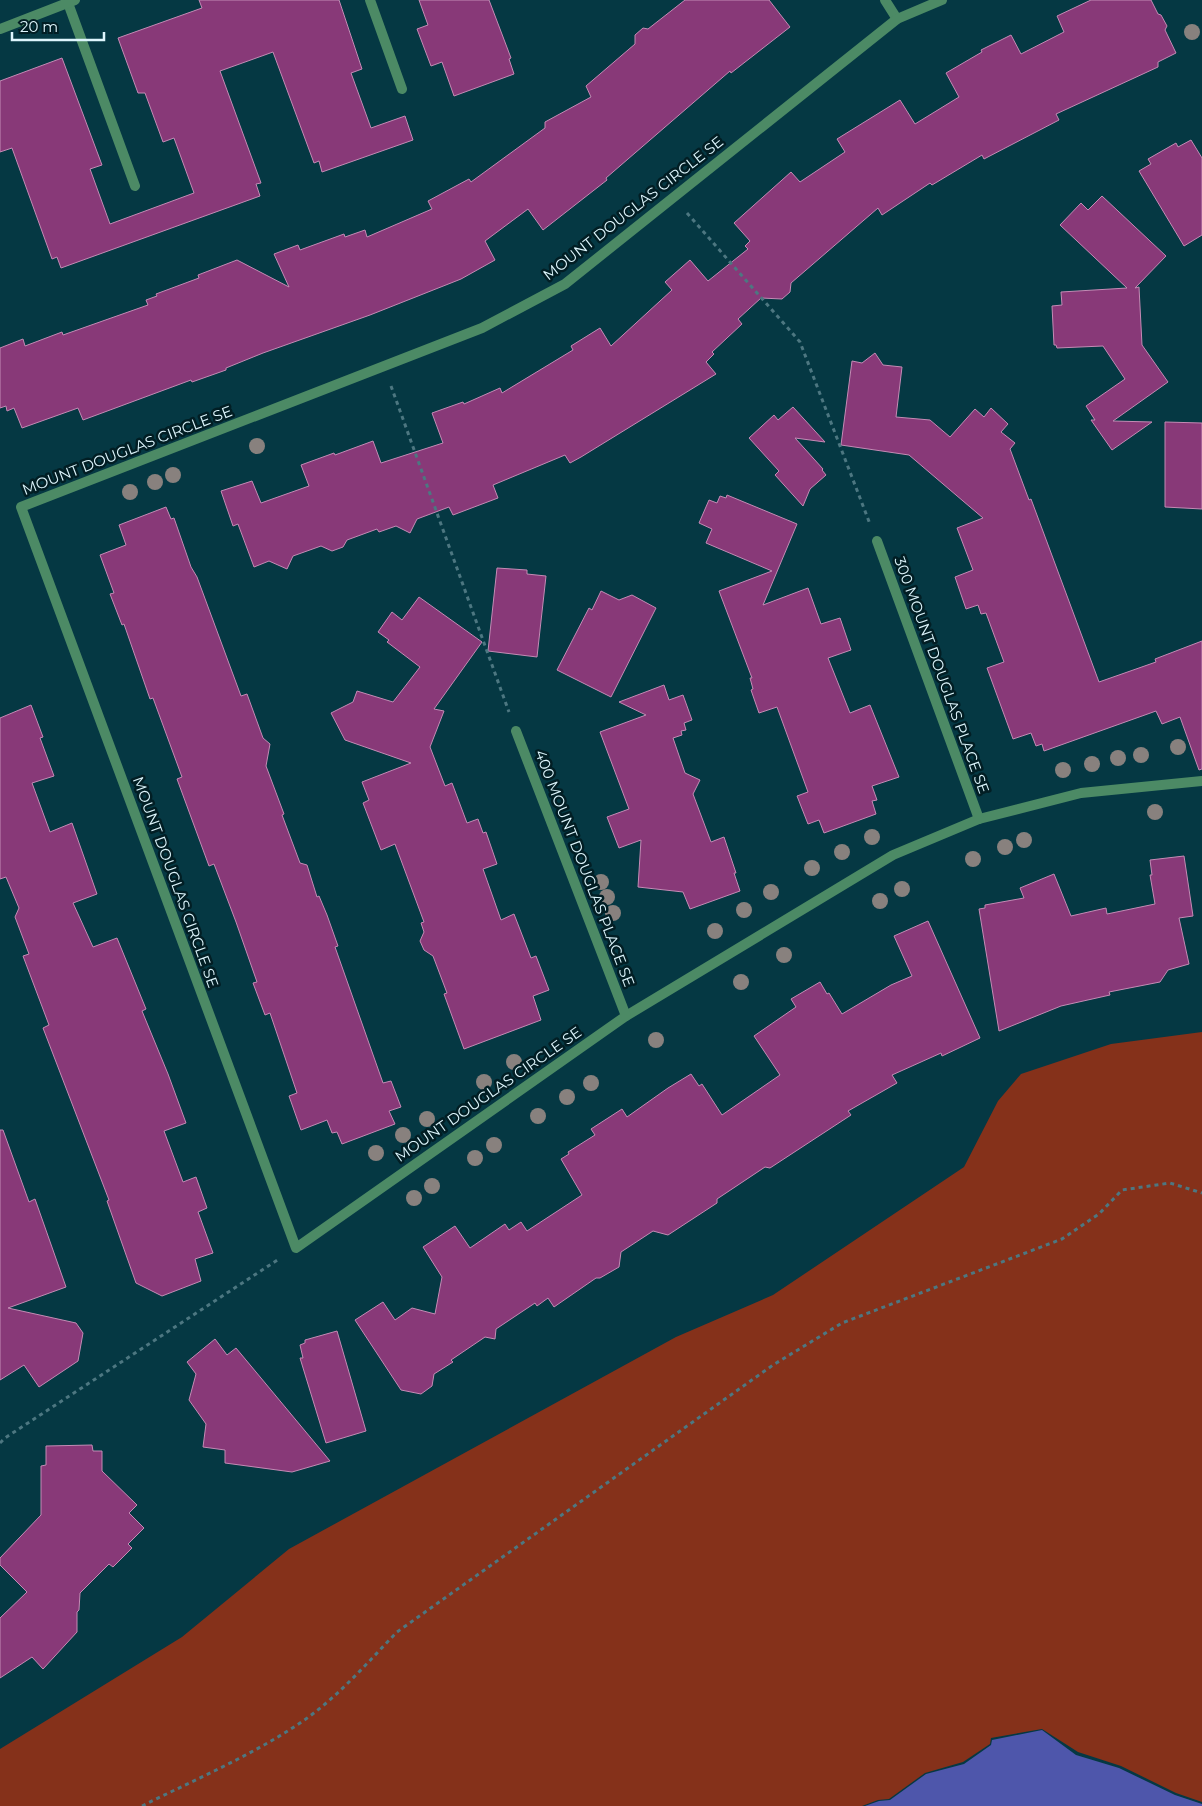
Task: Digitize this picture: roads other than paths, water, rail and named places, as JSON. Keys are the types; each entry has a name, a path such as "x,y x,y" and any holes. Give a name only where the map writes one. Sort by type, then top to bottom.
{"street":[{"path":"370,0 402,89"},
{"path":"886,0 897,19"},
{"name":"MOUNT DOUGLAS CIRCLE SE","path":"942,0 897,19 565,284 482,328 21,507 296,1248 626,1016 893,855 979,819 1081,793 1202,781"},
{"path":"0,29 71,1 135,186"},
{"name":"300 MOUNT DOUGLAS PLACE SE","path":"877,541 979,819"},
{"name":"400 MOUNT DOUGLAS PLACE SE","path":"516,731 626,1016"}]}
